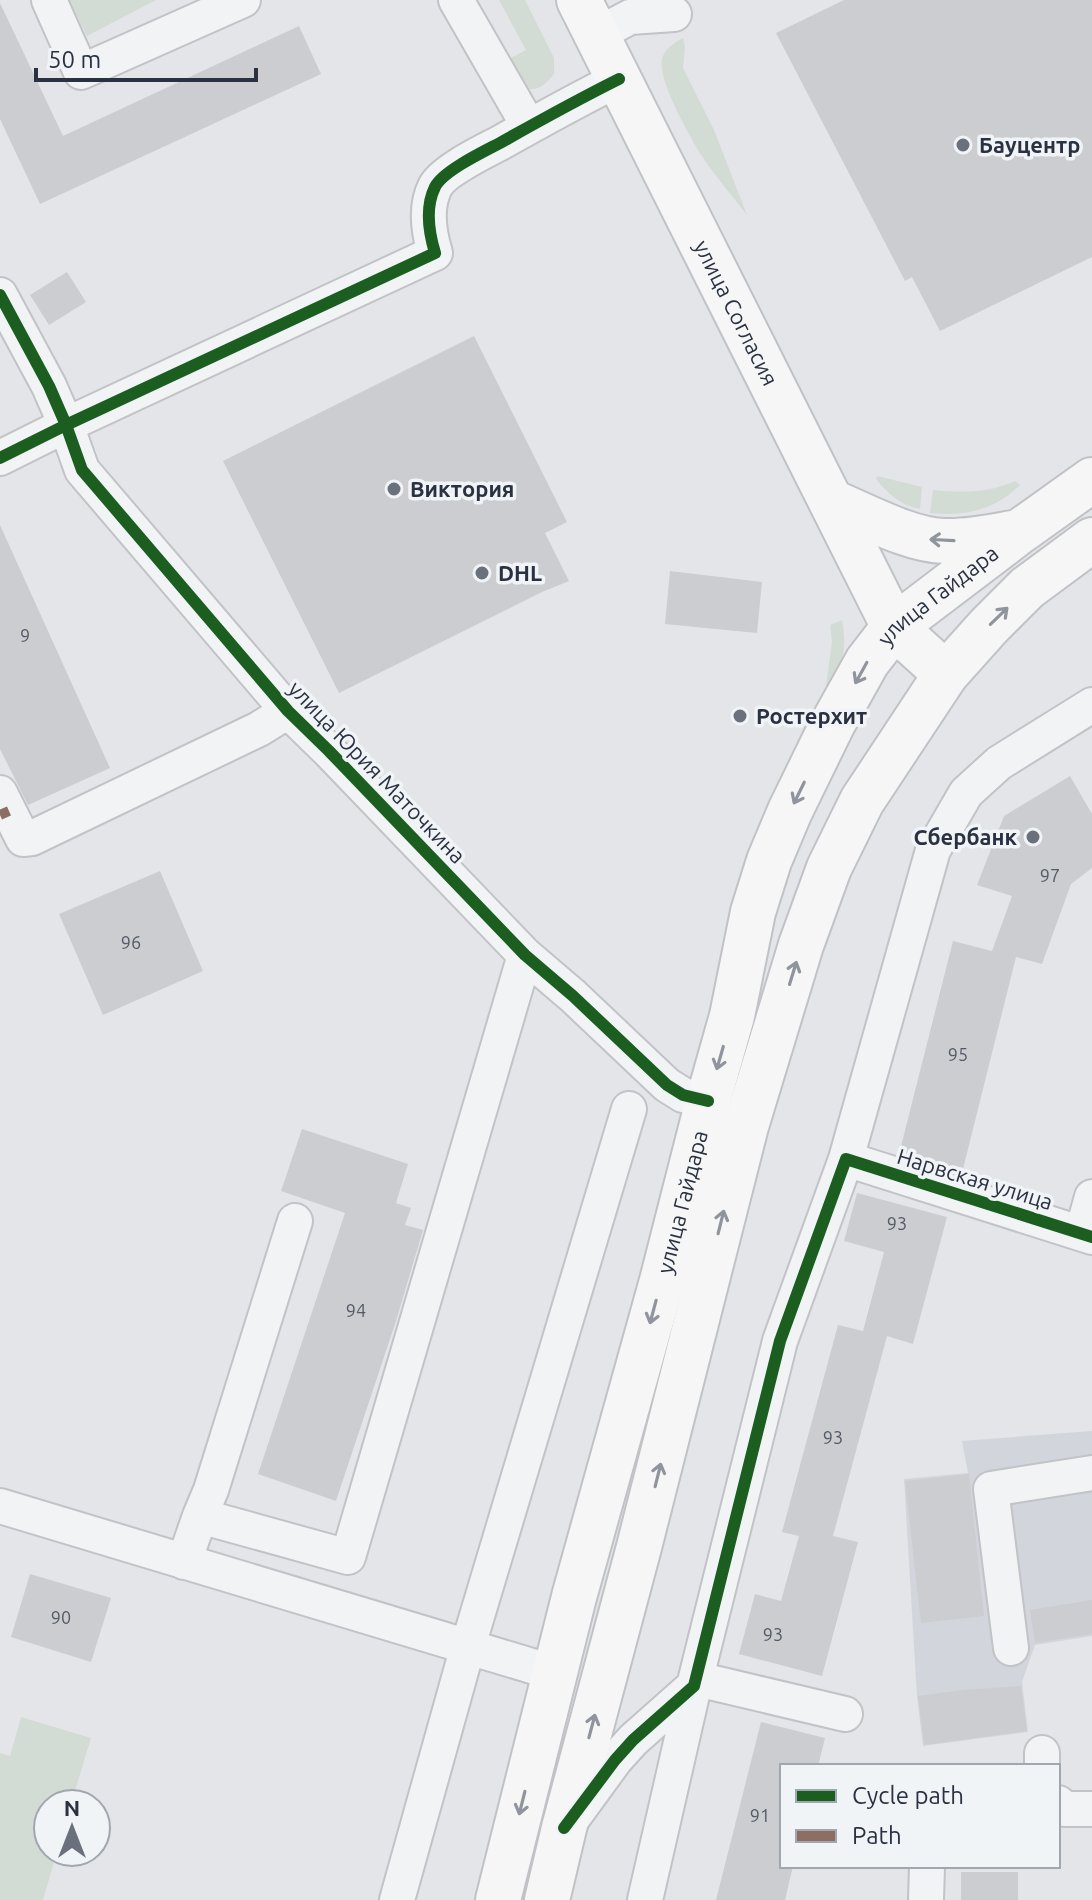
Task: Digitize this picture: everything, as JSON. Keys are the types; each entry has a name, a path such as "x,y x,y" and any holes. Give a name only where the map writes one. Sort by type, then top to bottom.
{"main road":[{"name":"улица Согласия","path":"600,42 894,627"},
{"name":"улица Гайдара","path":"498,1900 578,1582 732,1016 753,912 769,861 833,723 867,662 894,627 1092,480"},
{"path":"832,502 924,539 970,540 1019,532"},
{"name":"улица Гайдара","path":"547,1900 746,1126 801,945 829,868 862,801 946,674 1027,588 1092,540"},
{"path":"894,627 946,674"}],"street":[{"path":"49,0 81,72 243,0"},
{"path":"456,0 528,125"},
{"path":"0,458 435,253 429,212 435,186 458,166 528,125 600,42 630,17 670,7"},
{"name":"улица Юрия Маточкина","path":"0,295 46,379 82,470 288,711 525,955 667,1085 683,1095 708,1101"},
{"path":"645,1900 780,1341 846,1159 933,850 966,793 999,763 1092,705"},
{"path":"0,793 23,839 32,838 259,729 288,711"},
{"path":"200,1516 348,1557 525,955"},
{"path":"397,1900 468,1646 629,1109"},
{"name":"Нарвская улица","path":"846,1159 1087,1235"},
{"path":"1087,1235 1092,1197"},
{"path":"184,1562 211,1490 295,1221"},
{"path":"1011,1648 991,1489 1092,1473"},
{"path":"0,1506 555,1673"},
{"path":"564,1828 633,1740 696,1682"},
{"path":"696,1682 845,1714"},
{"path":"1060,1805 1065,1809 1092,1809"},
{"path":"926,1900 927,1868"}],"shaded area":[{"path":"69,0 156,0 87,36"},
{"path":"499,0 525,0 554,58 554,74 540,87 522,88 509,59 526,50"},
{"path":"683,38 683,68 714,130 747,215 699,152 665,81 663,55"},
{"path":"877,476 922,487 920,509 895,498 876,479"},
{"path":"1015,481 1020,485 990,506 955,514 930,513 933,490 975,491"},
{"path":"842,620 842,659 825,693 832,642 830,625"},
{"path":"1092,1431 1092,1636 1035,1645 1022,1682 1028,1732 923,1746 917,1696 904,1479 968,1473 962,1441"},
{"path":"21,1717 91,1738 76,1788 32,1788 32,1868 52,1868 43,1900 0,1900 0,1753 10,1756"}],"building":[{"name":"Бауцентр","path":"844,0 1092,0 1092,257 940,331 912,277 905,281 776,33"},
{"path":"0,3 63,136 299,26 321,74 40,204 0,119"},
{"path":"67,272 86,302 49,325 30,295"},
{"name":"Виктория","path":"474,336 567,522 545,533 569,581 339,693 223,461"},
{"path":"0,525 110,768 28,805 0,749"},
{"path":"670,571 762,582 757,633 665,624"},
{"path":"1070,776 1092,814 1092,868 1071,884 1042,964 1016,957 963,1169 899,1154 953,941 992,951 1012,896 977,885 1004,816"},
{"path":"160,871 203,971 103,1015 59,914"},
{"path":"302,1129 408,1164 396,1203 411,1208 405,1225 423,1230 336,1501 258,1474 345,1213 281,1191"},
{"path":"857,1193 947,1217 913,1344 887,1336 833,1536 858,1542 822,1676 739,1654 755,1594 781,1601 799,1536 782,1532 838,1325 863,1331 884,1252 844,1241"},
{"path":"969,1474 984,1616 921,1623 905,1481"},
{"path":"30,1574 111,1598 91,1662 11,1637"},
{"path":"1092,1600 1092,1634 1035,1643 1030,1610"},
{"path":"1021,1686 1027,1731 924,1745 918,1696"},
{"path":"761,1722 825,1738 818,1764 780,1764 780,1868 793,1868 785,1900 716,1900"},
{"path":"961,1872 1018,1872 1018,1900 961,1900"}],"marked path":[{"path":"0,815 9,811"}],"cycle path":[{"path":"0,458 435,253 429,211 439,181 474,157 619,79"},
{"path":"0,295 49,386 82,470 288,711 525,955 667,1085 683,1095 708,1101"},
{"path":"564,1828 633,1740 694,1686 780,1341 846,1159 1092,1237"}],"place":[{"name":"Бауцентр","path":"963,145"},
{"name":"Виктория","path":"394,489"},
{"name":"DHL","path":"482,573"},
{"name":"Ростерхит","path":"740,716"},
{"name":"Сбербанк","path":"1033,837"}]}
